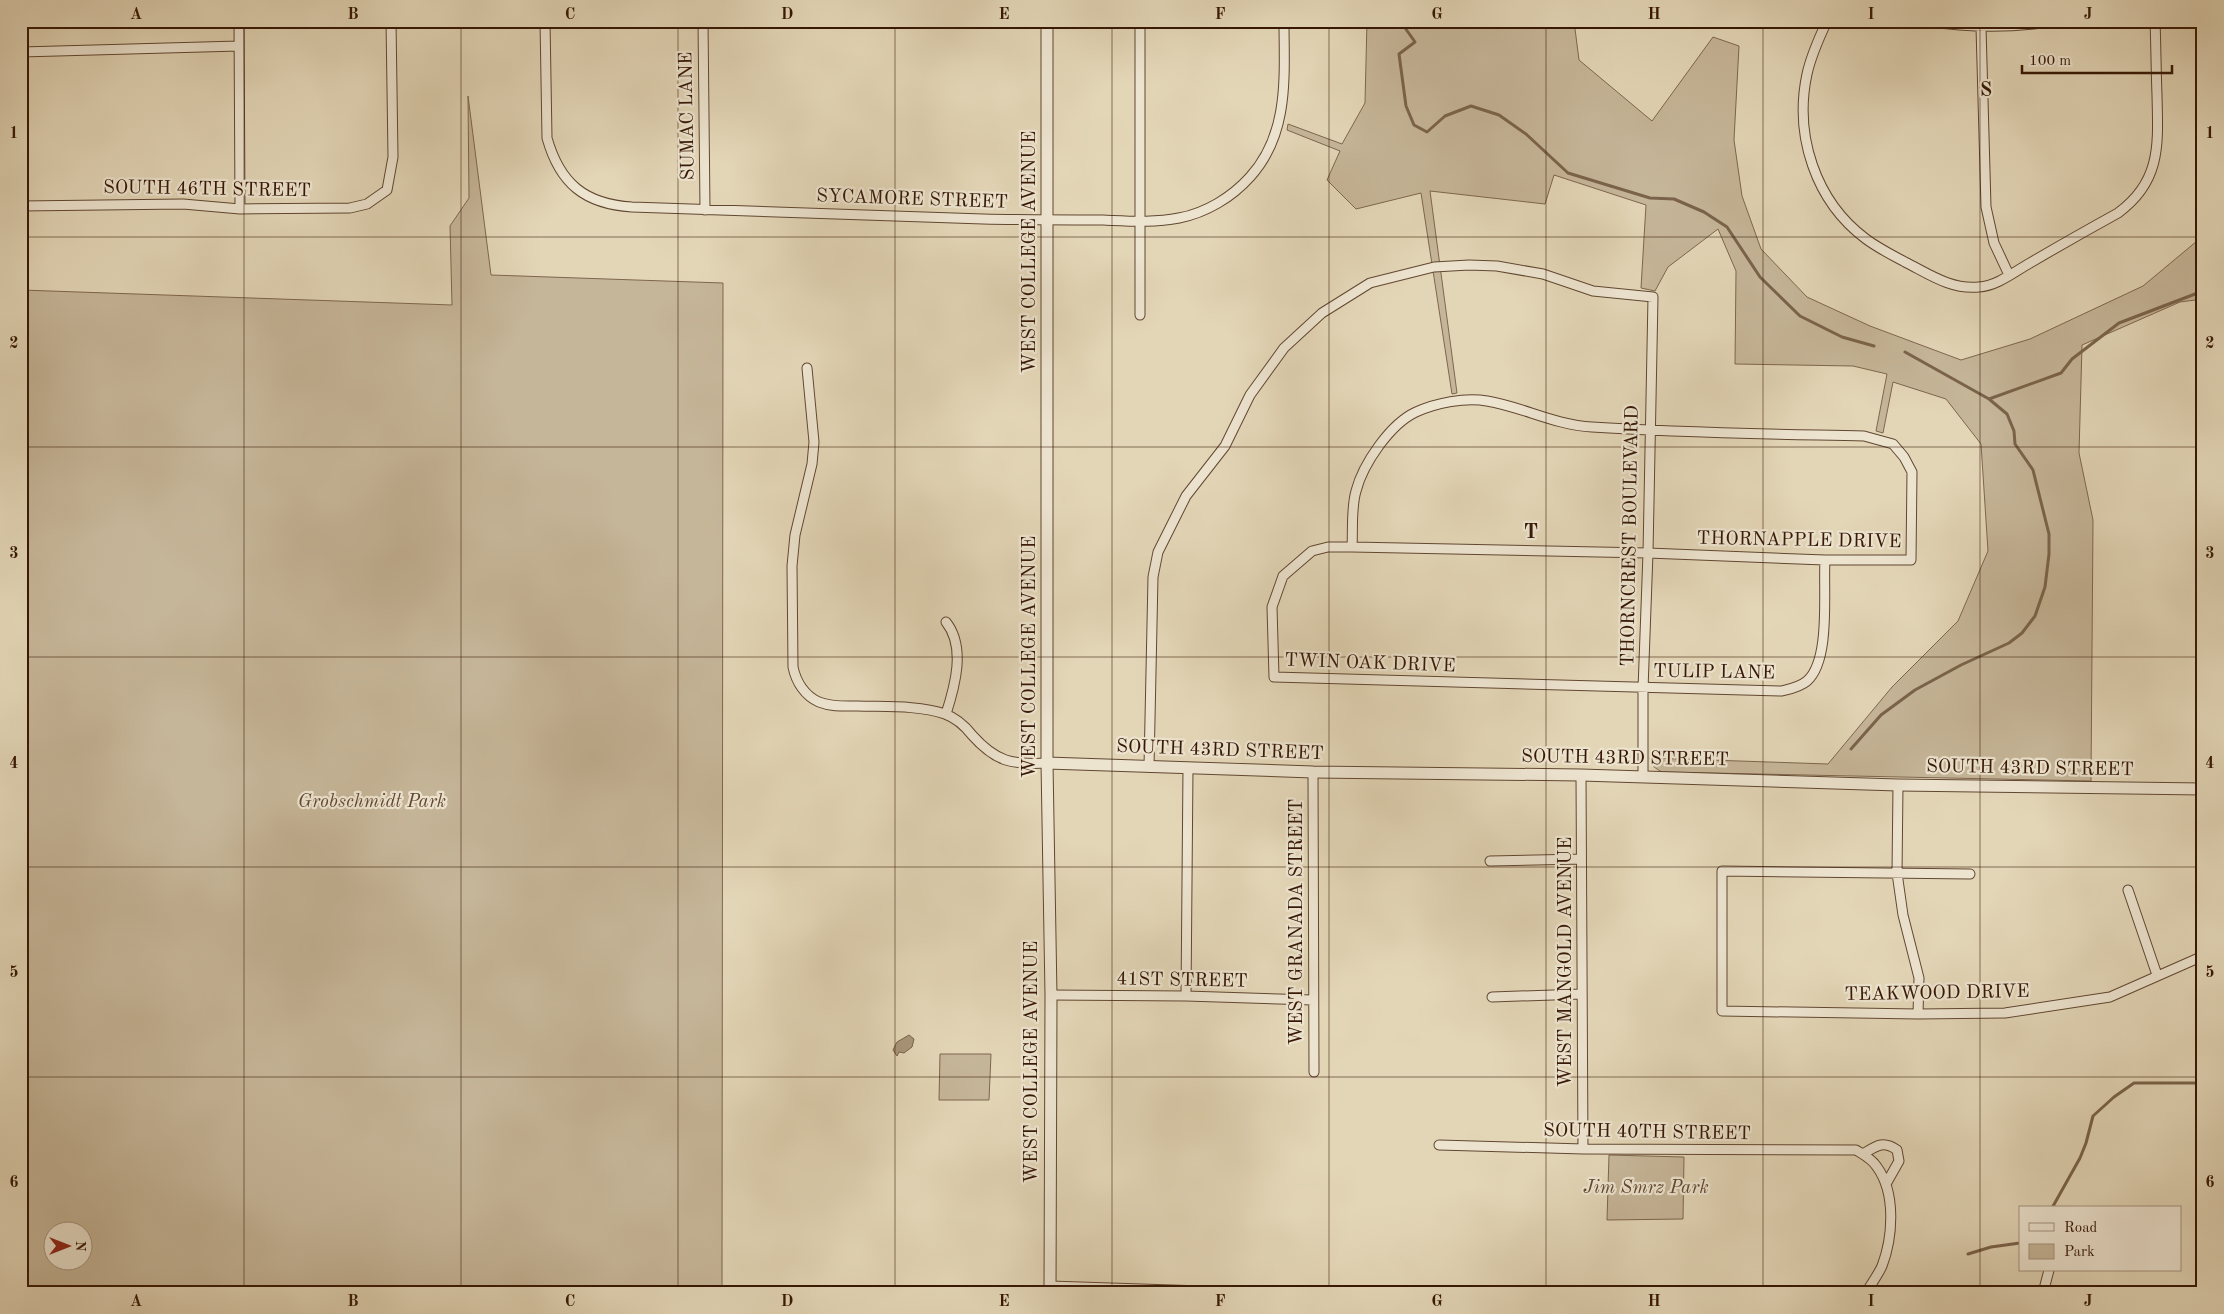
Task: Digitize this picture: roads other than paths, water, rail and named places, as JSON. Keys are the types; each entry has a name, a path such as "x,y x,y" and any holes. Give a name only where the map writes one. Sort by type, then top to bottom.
{"street":[{"path":"239,21 240,209"},
{"name":"SOUTH 46TH STREET","path":"21,206 183,204 240,209 350,208 367,204 387,190 391,177 391,21"},
{"name":"SYCAMORE STREET","path":"545,21 547,138 552,156 562,174 583,194 596,201 614,206 705,210 1140,221 1179,218 1205,210 1235,191 1251,176 1267,153 1279,124 1283,105 1284,21"},
{"name":"SUMAC LANE","path":"703,21 705,210"},
{"name":"WEST COLLEGE AVENUE","path":"1047,21 1047,763 1051,995 1050,1290"},
{"path":"1140,21 1140,315"},
{"path":"1827,21 1807,73 1803,97 1803,125 1808,153 1814,171 1836,207 1865,239 1884,251 1953,286 1981,287 1990,285 2009,275 2118,212 2130,204 2150,177 2158,143 2155,21"},
{"path":"1927,21 1981,27 2031,25 2056,21"},
{"path":"1981,27 1986,207 1994,243 2009,275"},
{"path":"21,52 239,46"},
{"name":"THORNCREST BOULEVARD","path":"1149,767 1153,577 1158,552 1186,496 1225,446 1250,395 1284,348 1322,313 1370,283 1434,267 1469,265 1497,266 1543,274 1593,291 1653,297 1648,553 1643,689 1643,776"},
{"path":"807,368 814,442 812,464 795,535 792,566 793,667 796,681 807,694 818,702 833,705 907,708 946,714 964,725 990,753 1006,762 1047,763"},
{"path":"1352,547 1355,492 1362,472 1392,430 1416,412 1463,400 1485,400 1508,405 1550,420 1580,426 1649,431"},
{"name":"THORNAPPLE DRIVE","path":"1648,553 1825,560 1910,560 1912,472 1904,457 1892,444 1864,436 1649,431"},
{"name":"TWIN OAK DRIVE","path":"1643,689 1274,677 1272,607 1283,576 1312,551 1328,547 1648,553"},
{"name":"TULIP LANE","path":"1643,689 1782,691 1806,682 1816,669 1823,651 1825,560"},
{"path":"946,622 952,630 956,646 956,678 946,714"},
{"name":"SOUTH 43RD STREET","path":"1047,763 1313,772 1643,776 1898,784 2203,789"},
{"path":"1186,996 1188,768"},
{"name":"WEST GRANADA STREET","path":"1313,772 1314,1072"},
{"name":"WEST MANGOLD AVENUE","path":"1581,775 1584,1149"},
{"path":"1898,784 1897,873 1903,915 1918,978 1918,1014"},
{"path":"1490,861 1582,859"},
{"name":"TEAKWOOD DRIVE","path":"1897,873 1722,871 1722,1011 1918,1014 2005,1012 2110,998 2157,975 2203,956"},
{"path":"1897,873 1970,874"},
{"path":"2128,890 2157,975"},
{"path":"1492,997 1582,994"},
{"name":"41ST STREET","path":"1051,995 1186,996 1313,1000"},
{"path":"1866,1293 1882,1267 1889,1239 1890,1212 1886,1184 1877,1166 1860,1152 1880,1144 1889,1144 1897,1150 1899,1161 1886,1184"},
{"name":"SOUTH 40TH STREET","path":"1438,1146 1860,1152"},
{"path":"2043,1293 2048,1272"},
{"path":"1050,1290 1263,1293"}],"waterway":[{"path":"1403,21 1403,25 1415,42 1399,54 1406,106 1414,125 1427,132 1445,116 1471,106 1499,115 1526,134 1568,173 1650,198 1674,199 1704,212 1727,227 1760,277 1800,316 1842,337 1874,346"},
{"path":"1989,399 2061,373 2072,359 2119,323 2203,291"},
{"path":"1851,749 1881,715 1915,690 1961,665 2009,643 2022,633 2035,616 2045,587 2049,554 2049,534 2033,470 2015,444 2014,431 2007,414 1989,399 1905,352"},
{"path":"2053,1206 2080,1158 2093,1116 2114,1097 2134,1083 2203,1083"},
{"path":"1968,1254 1991,1247 2019,1243"}],"district":[{"name":"S","path":"1986,91"},
{"name":"T","path":"1531,533"}],"park label":[{"name":"Grobschmidt Park","path":"372,802"},
{"name":"Jim Smrz Park","path":"1646,1188"}]}
